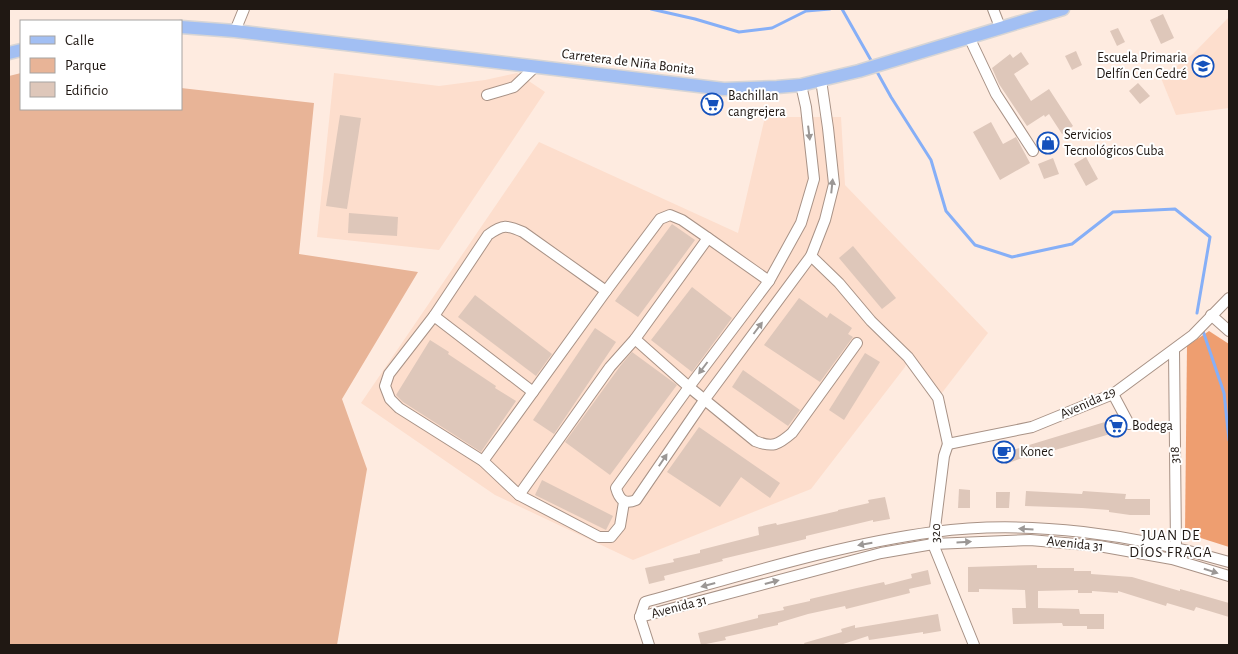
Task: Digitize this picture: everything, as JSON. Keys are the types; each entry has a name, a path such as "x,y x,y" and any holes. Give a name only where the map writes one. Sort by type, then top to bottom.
{"main road":[{"name":"Carretera de Niña Bonita","path":"182,27 234,31 724,89 801,85 874,66 1063,9"}],"street":[{"path":"234,31 244,9"},
{"path":"993,9 1000,27"},
{"path":"969,36 996,94 1033,151"},
{"path":"487,95 514,87 536,66"},
{"path":"801,85 807,115 814,179 801,223 770,281 689,387 616,488 618,495 624,502 636,500 705,398 811,256 825,220 834,184 821,80"},
{"path":"483,460 660,219 670,215 682,220 770,281"},
{"path":"606,291 523,232 509,226 498,228 488,235 434,316 389,374 385,386 390,399 399,408 483,460 519,495 599,537 611,537 620,526 624,502"},
{"path":"519,495 610,368 635,339 708,238"},
{"path":"811,256 839,283 871,321 908,357 938,398 948,444"},
{"name":"Avenida 29","path":"948,444 1032,427 1114,394 1193,335 1229,298"},
{"path":"1211,315 1229,331"},
{"path":"434,316 533,392"},
{"path":"635,339 689,387 705,398 755,441 767,446 781,442 792,433 857,343"},
{"name":"318","path":"1172,559 1176,547 1174,350"},
{"path":"1114,394 1129,424"},
{"name":"320","path":"948,444 944,456 934,544 974,645"},
{"name":"Avenida 31","path":"640,617 645,602 847,547 935,532 989,528 1026,528 1100,534 1176,547 1229,562"},
{"name":"Avenida 31","path":"640,617 881,553 934,544 1030,540 1100,546 1172,559 1229,576"},
{"path":"640,617 649,645"}],"shaded area":[{"name":"Escuela Primaria Delfín Cen Cedré","path":"1229,17 1229,108 1176,115 1161,78 1193,54"},
{"path":"334,73 439,86 485,80 517,73 545,92 439,250 317,237"},
{"path":"765,117 841,117 845,185 988,333 938,398 908,358 905,367 811,489 633,560 495,495 361,403 539,142 738,233"},
{"path":"1209,331 1229,344 1229,547 1185,533 1187,346"}],"green space":[{"path":"20,73 20,110 182,110 182,88 314,103 299,254 418,272 342,399 367,469 337,645 9,645 9,76"}],"building":[{"path":"1163,14 1174,38 1161,44 1150,20"},
{"path":"1118,28 1125,42 1117,46 1110,31"},
{"path":"1076,51 1082,65 1072,70 1065,56"},
{"path":"1021,52 1029,64 1014,74 1031,101 1049,89 1073,126 1062,134 1049,114 1045,117 1044,115 1027,126 999,84 992,68 1010,54 1013,58"},
{"path":"1138,83 1150,96 1140,104 1129,91"},
{"path":"340,115 361,118 347,209 326,206"},
{"path":"991,122 1003,144 1016,137 1030,163 1000,180 973,132"},
{"path":"1086,157 1098,179 1086,186 1074,164"},
{"path":"1053,158 1059,174 1044,179 1038,164"},
{"path":"349,213 398,217 397,236 348,233"},
{"path":"672,224 695,240 638,317 615,301"},
{"path":"853,246 896,298 882,309 839,258"},
{"path":"692,287 732,318 692,372 651,340"},
{"path":"475,295 552,354 536,376 458,317"},
{"path":"799,298 827,318 830,313 852,328 848,334 853,337 820,382 764,345"},
{"path":"595,328 616,342 554,434 533,420"},
{"path":"430,340 496,386 495,388 516,401 481,452 403,402 396,395"},
{"path":"632,352 677,385 610,475 565,442"},
{"path":"865,353 880,362 844,420 829,410"},
{"path":"743,370 800,410 788,426 732,387"},
{"path":"1118,418 1124,430 1031,457 1030,455 1006,464 999,445 1010,442 1013,450"},
{"path":"699,427 780,483 770,498 741,477 720,507 667,472"},
{"path":"542,480 613,516 606,530 535,495"},
{"path":"959,489 970,490 970,508 958,508"},
{"path":"1026,491 1082,494 1083,491 1126,494 1125,499 1150,499 1150,515 1130,515 1109,512 1109,510 1082,508 1025,506"},
{"path":"996,492 1010,492 1009,508 996,508"},
{"path":"885,497 890,519 873,522 873,520 806,536 806,539 722,559 723,561 664,576 665,580 649,584 645,568 674,562 673,559 700,553 700,550 759,535 758,527 776,523 777,525 838,511 869,503 868,500"},
{"path":"1037,565 1037,568 1074,568 1074,571 1091,571 1091,574 1132,577 1180,591 1180,589 1229,603 1229,617 1196,607 1194,611 1167,603 1166,606 1118,591 1118,593 1092,591 1092,593 1078,593 1078,590 1038,591 1038,608 1079,609 1080,614 1104,614 1104,629 1087,629 1087,626 1063,626 1062,623 1013,624 1012,608 1026,608 1025,590 979,589 979,592 968,592 968,567"},
{"path":"928,570 931,584 909,589 910,593 846,609 845,606 808,614 778,623 778,625 725,637 726,640 701,645 698,633 758,618 758,615 784,610 783,607 810,601 810,599 884,582 885,585 912,578 911,574"},
{"path":"938,614 941,631 869,640 868,636 840,645 805,645 804,643 842,632 841,629 855,625 855,628"}],"waterway":[{"path":"651,9 739,32 772,28 806,11 830,9"},
{"path":"842,9 872,62"},
{"path":"876,70 931,160 946,211 975,245 1012,257 1072,244 1113,212 1175,209 1210,237 1197,313"},
{"path":"1203,331 1224,393 1229,440"}],"place":[{"name":"Escuela Primaria Delfín Cen Cedré","path":"1203,66"},
{"name":"Bachillan cangrejera","path":"712,104"},
{"name":"Servicios Tecnológicos Cuba","path":"1048,143"},
{"name":"Bodega","path":"1116,426"},
{"name":"Konec","path":"1004,452"}],"district":[{"name":"JUAN DE DÍOS FRAGA","path":"1171,544"}]}
